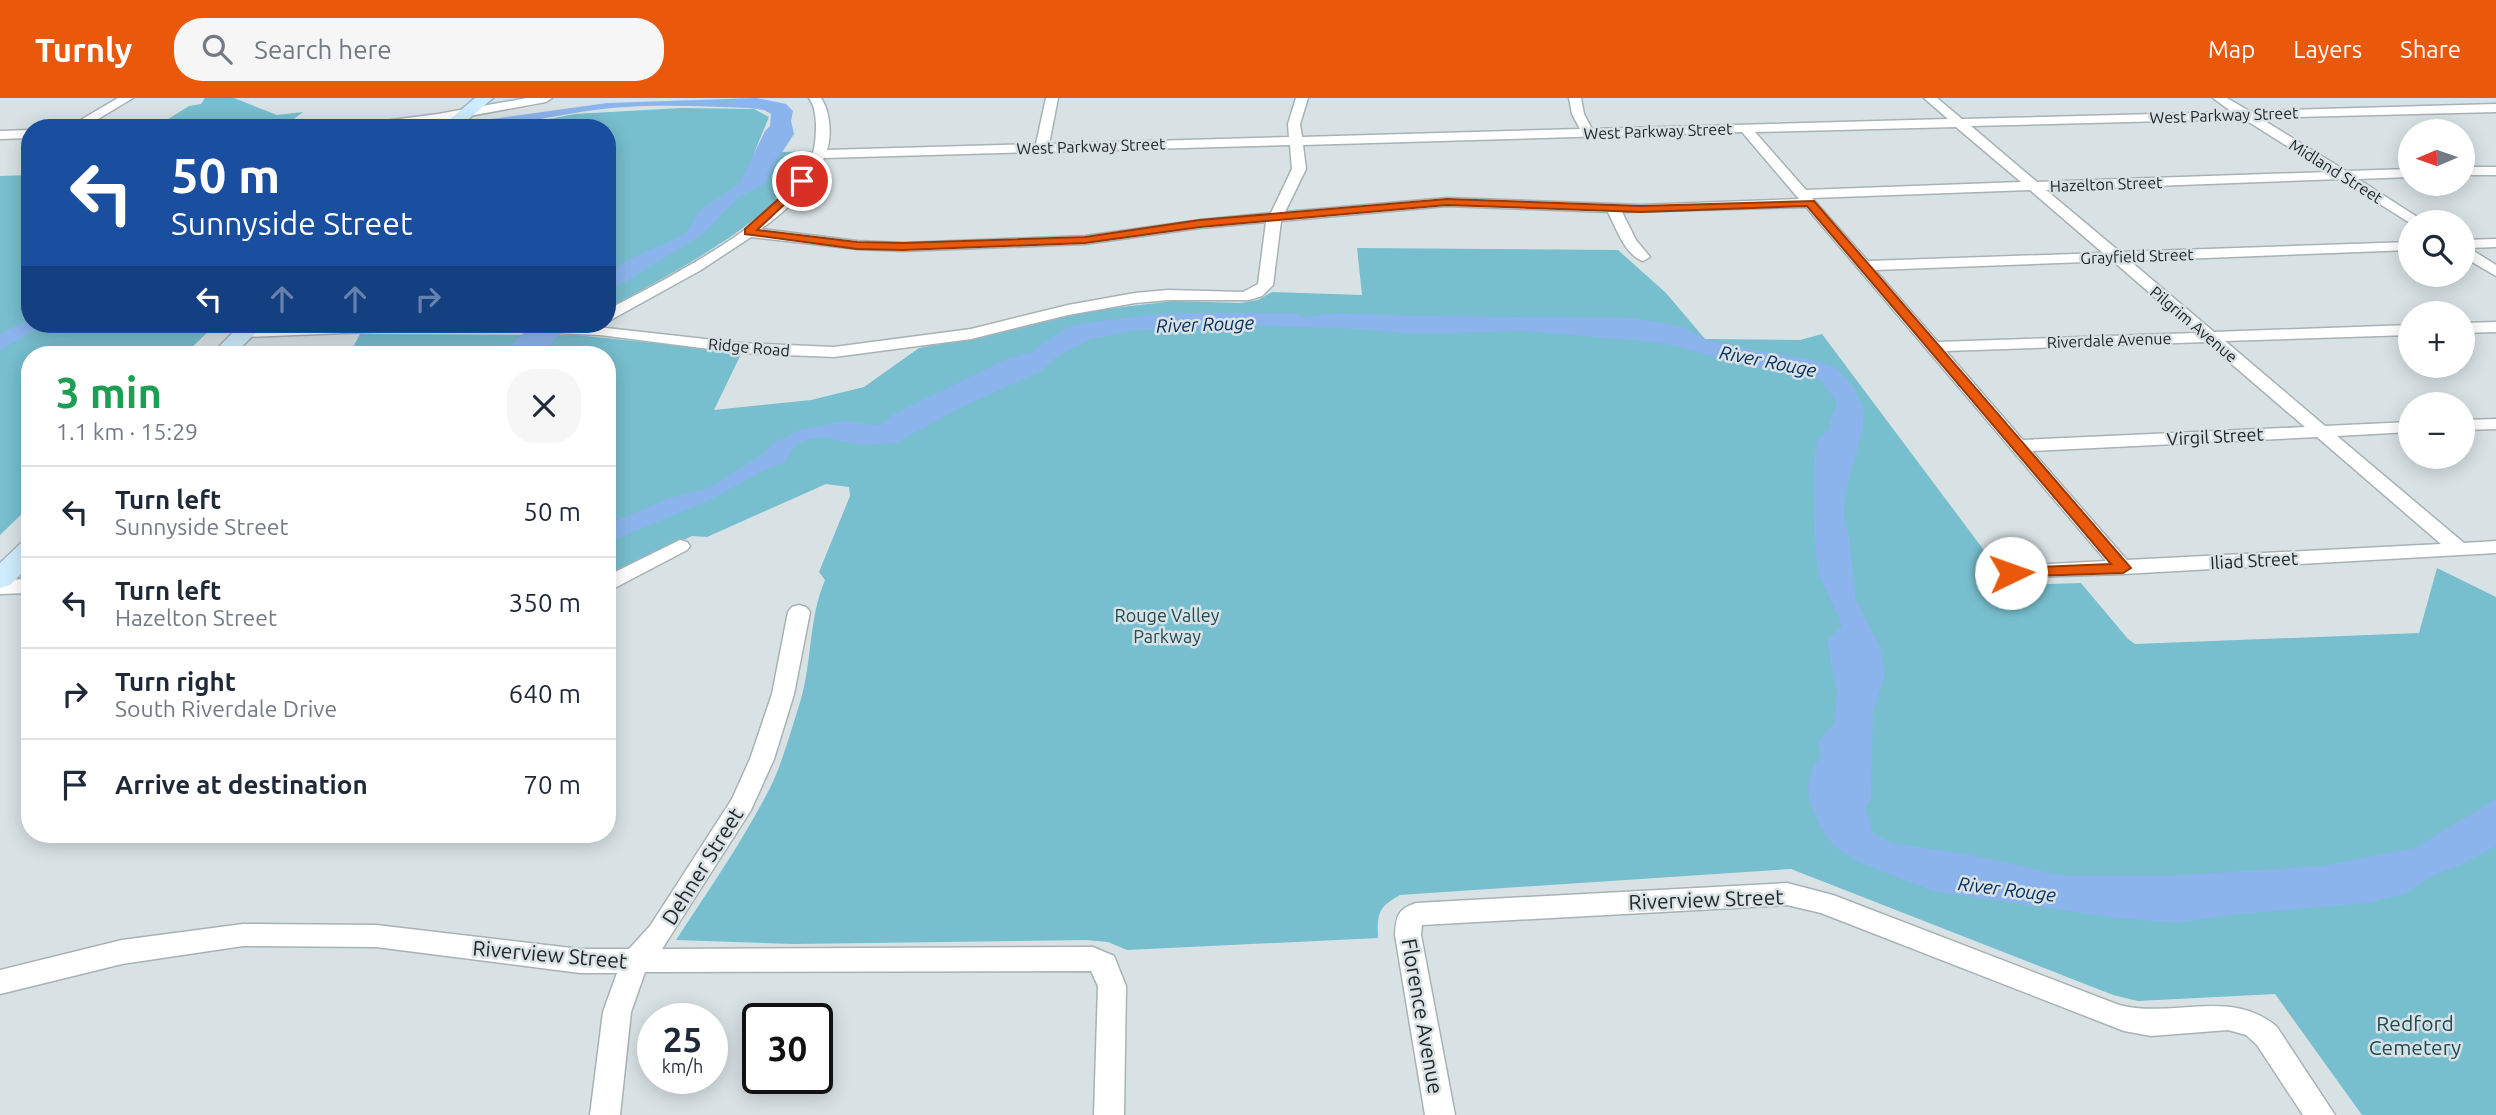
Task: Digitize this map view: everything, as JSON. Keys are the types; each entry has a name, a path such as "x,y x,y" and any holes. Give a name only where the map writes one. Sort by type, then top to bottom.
{"main road":[{"path":"463,113 485,98"},
{"path":"231,346 244,333"},
{"path":"0,579 21,559"}],"street":[{"path":"89,119 127,98"},
{"path":"423,119 546,98"},
{"path":"616,312 725,249 791,195 809,172 822,145 821,107 815,98"},
{"path":"1042,148 1052,98"},
{"path":"1274,218 1299,169 1295,117 1302,98"},
{"path":"1575,98 1578,114 1588,133"},
{"name":"Pilgrim Avenue","path":"1930,98 2459,549"},
{"name":"Midland Street","path":"2219,98 2398,210"},
{"name":"West Parkway Street","path":"819,154 2496,108"},
{"path":"1746,129 2123,568"},
{"path":"0,135 21,134"},
{"path":"2475,172 2496,171"},
{"name":"Hazelton Street","path":"749,232 857,245 903,247 1085,240 1200,223 1447,202 1613,209 2033,186 2398,174"},
{"path":"1613,209 1630,242 1643,257"},
{"name":"Ridge Road","path":"616,331 741,348 834,352 971,334 1069,310 1135,298 1168,295 1230,298 1248,296 1257,293 1265,285 1274,218"},
{"path":"2475,244 2496,243"},
{"name":"Grayfield Street","path":"1864,265 2398,246"},
{"path":"2475,258 2496,271"},
{"path":"2475,328 2496,327"},
{"name":"Riverdale Avenue","path":"1934,347 2398,330"},
{"path":"2475,425 2496,424"},
{"name":"Virgil Street","path":"2020,446 2398,427"},
{"path":"616,580 681,547"},
{"name":"Iliad Street","path":"2011,573 2496,547"},
{"path":"0,587 21,586"},
{"name":"Dehner Street","path":"605,1115 617,1012 635,961 659,934 742,803 765,749 783,694 799,612"},
{"name":"Riverview Street","path":"1409,918 1428,911 1787,894 1824,903 2108,1014 2147,1023 2232,1018 2251,1023 2259,1027 2266,1036 2320,1115"},
{"name":"Florence Avenue","path":"1409,918 1408,935 1440,1115"},
{"name":"Riverview Street","path":"0,982 122,952 243,935 376,936 580,961 1093,959 1104,964 1112,986 1110,1115"}],"green space":[{"path":"205,98 234,98 277,115 303,112 294,119 168,119 189,106 201,104"},
{"path":"681,108 754,109 769,117 754,153 811,151 800,174 780,197 754,220 691,262 616,304 616,119 550,119 575,114"},
{"path":"21,175 21,333 207,333 193,346 21,346 21,515 0,535 0,176"},
{"name":"Rouge Valley Parkway","path":"1357,248 1618,250 1666,293 1705,339 1800,340 1822,334 2010,585 2081,583 2135,644 2419,633 2437,568 2496,597 2496,1115 2362,1115 2275,994 2138,1001 2113,995 1791,869 1400,895 1387,903 1380,912 1378,938 1127,950 1108,942 1086,940 794,944 676,940 748,828 778,768 805,684 816,609 825,580 819,572 850,496 849,487 826,484 707,537 692,536 616,573 616,346 354,346 360,334 576,335 742,352 714,410 811,400 864,387 919,348 999,333 1079,312 1174,301 1240,303 1258,300 1272,292 1362,295"}],"water":[{"path":"757,98 786,104 793,111 791,121 794,134 772,168 766,183 738,198 702,235 616,288 616,268 685,234 700,210 739,184 770,126 771,114 749,108 668,106 587,111 543,119 491,119 607,103"},
{"name":"River Rouge","path":"1295,313 1304,317 1338,313 1632,318 1684,327 1704,339 1729,346 1811,360 1835,367 1853,386 1864,410 1862,433 1845,494 1844,517 1850,541 1855,598 1881,650 1884,669 1884,678 1873,713 1871,798 1866,809 1873,833 1891,843 1977,856 2065,876 2166,876 2323,866 2415,848 2496,799 2496,846 2459,866 2436,874 2406,893 2370,903 2239,914 2177,923 2116,918 1933,891 1856,861 1834,846 1820,827 1810,802 1808,785 1813,766 1821,757 1818,741 1834,724 1837,694 1827,640 1842,626 1820,576 1814,509 1817,441 1830,428 1829,422 1836,408 1836,401 1821,380 1809,373 1791,367 1766,369 1743,365 1672,345 1525,331 1414,334 1358,329 1239,325 1220,329 1170,328 1131,331 1092,339 1071,349 1053,359 1041,371 958,409 896,443 859,445 822,437 806,440 795,446 785,462 710,500 616,539 616,521 670,498 709,488 763,454 774,443 802,429 845,421 881,424 896,413 1007,359 1032,352 1066,328 1158,314"},
{"path":"21,324 21,333 31,333 0,350 0,334"},
{"path":"524,333 561,333 547,346 510,346"}],"route":[{"path":"802,181 791,195 749,232 857,245 903,247 1102,239 1200,223 1420,203 1486,202 1641,209 1810,203 2123,568 2011,573"}],"park label":[{"name":"Redford Cemetery","path":"2415,1035"}]}
